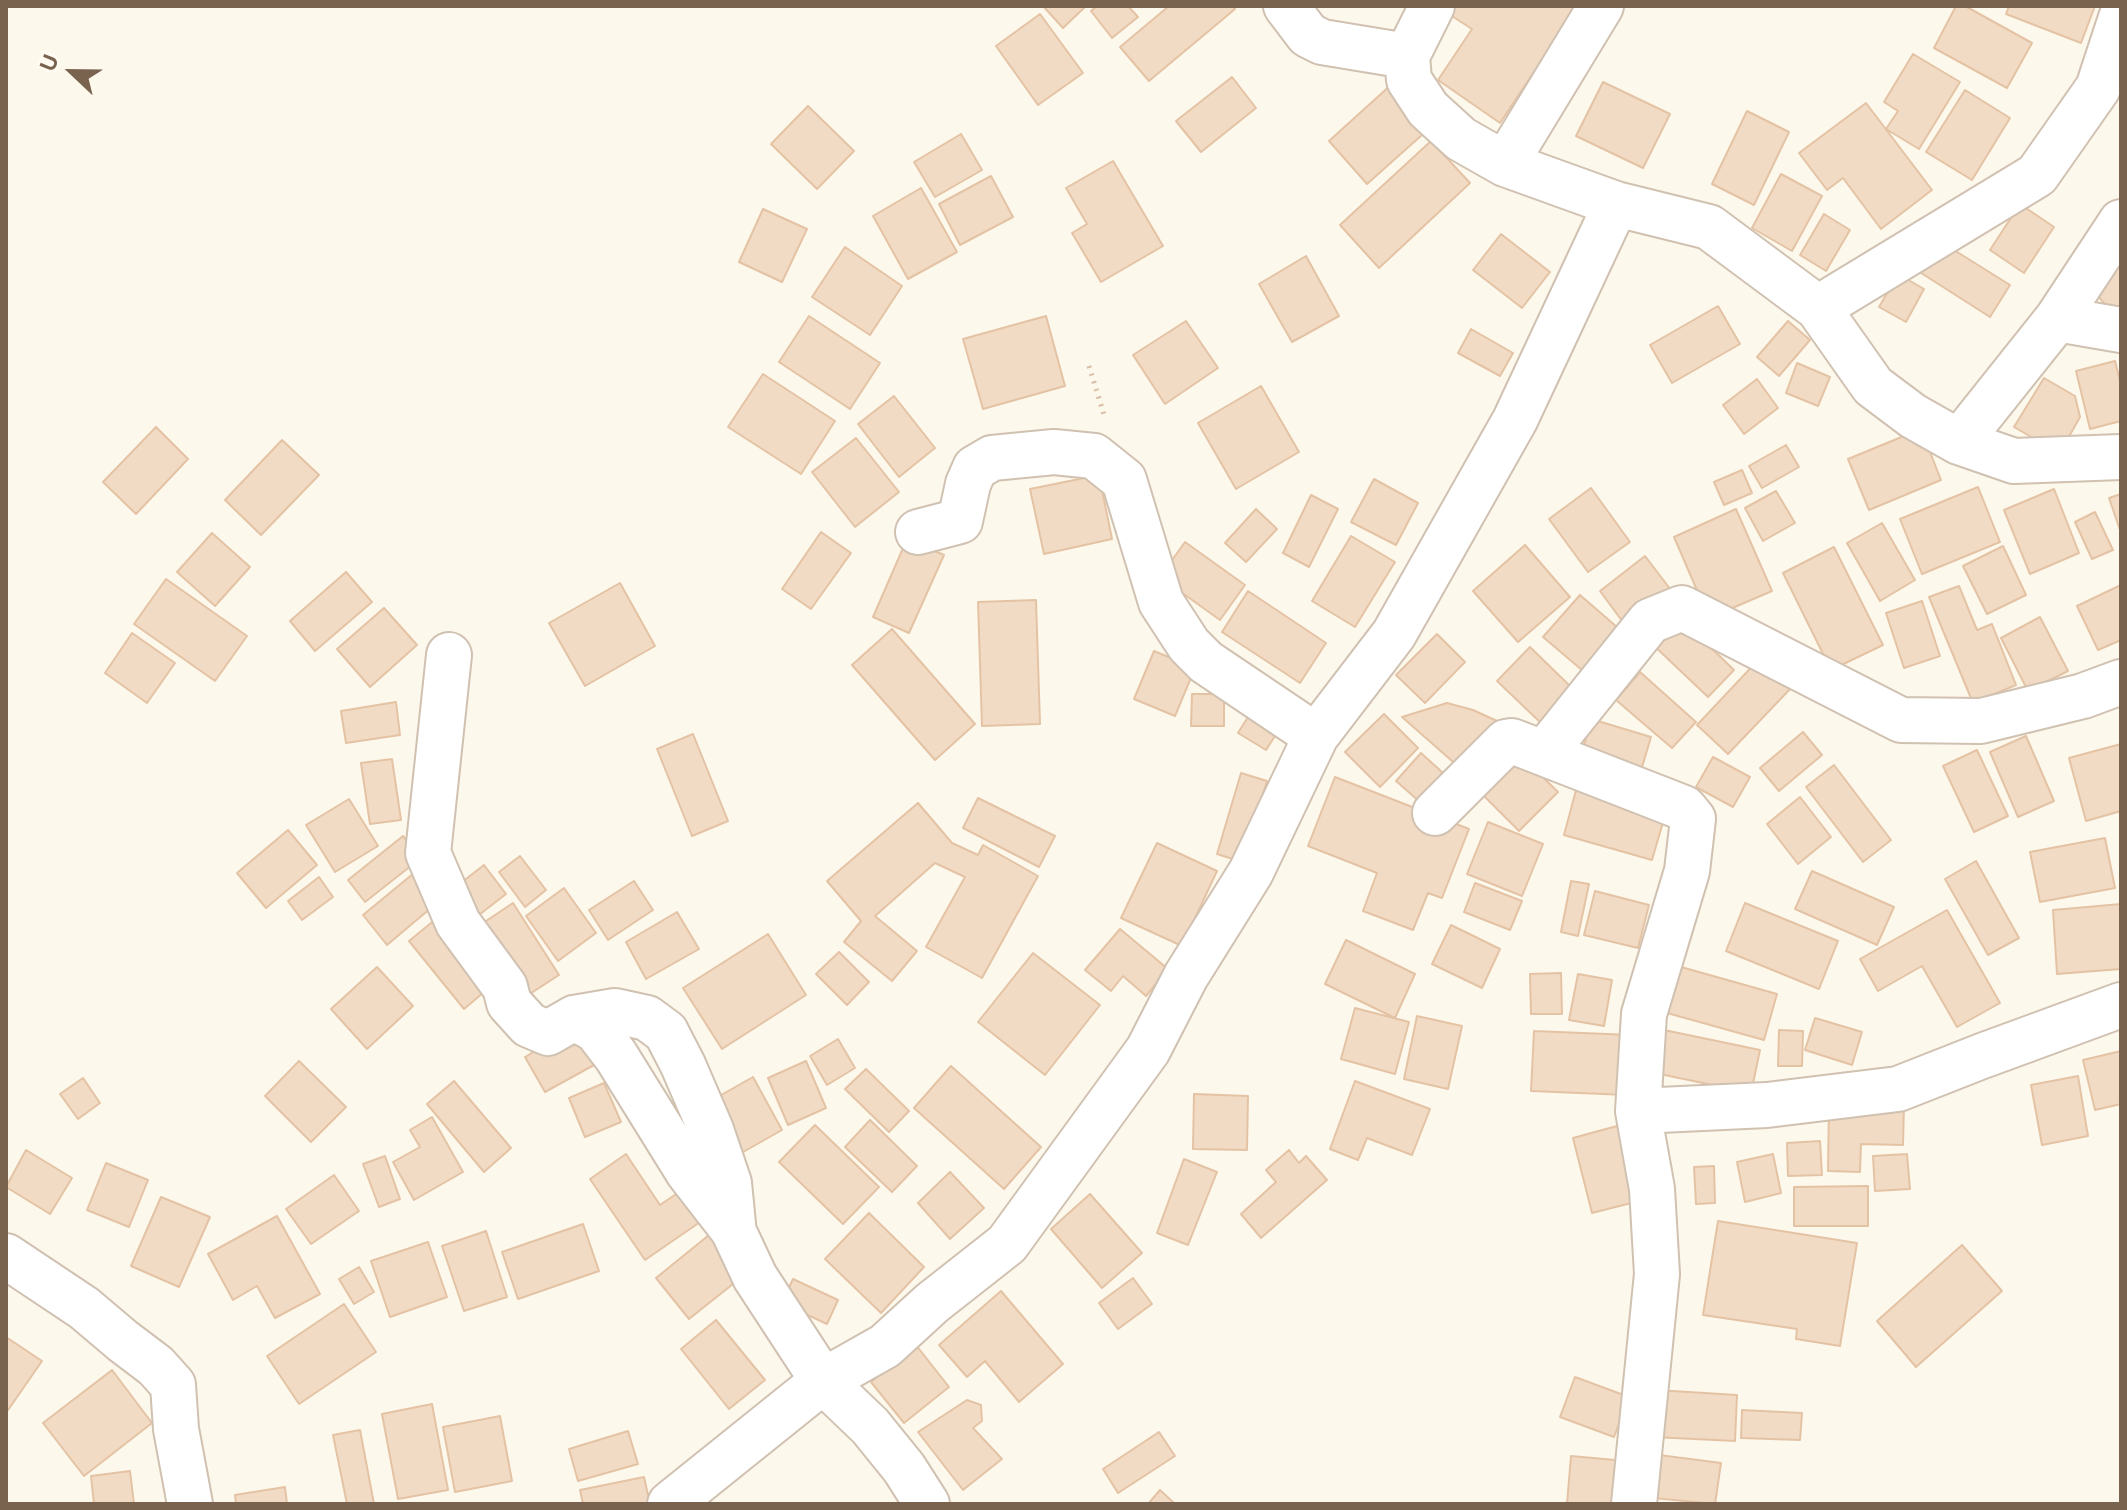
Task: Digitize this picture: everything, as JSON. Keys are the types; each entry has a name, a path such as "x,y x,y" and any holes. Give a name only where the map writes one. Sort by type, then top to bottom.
{"street":[{"path":"1286,6 1308,35 1322,42 1407,56"},
{"path":"1432,6 1407,56 1409,80 1428,109 1461,139 1505,164 1616,204 1709,227 1818,308 1873,386 1913,416 1959,442 2014,461 2121,457"},
{"path":"1505,164 1601,6"},
{"path":"1818,308 2037,175 2098,88 2121,18"},
{"path":"670,1504 823,1381 885,1346 932,1303 1007,1244 1148,1050 1186,976 1251,872 1316,736 1394,634 1515,420 1616,204"},
{"path":"1959,442 2057,319 2121,222"},
{"path":"2057,319 2121,330"},
{"path":"918,532 960,521 975,468 992,458 1054,452 1094,456 1124,480 1161,602 1189,645 1206,662 1316,736"},
{"path":"1545,752 1650,621 1682,608 1901,720 1981,721 2083,696 2121,682"},
{"path":"449,655 428,853 458,923 505,987 509,1003 529,1025 548,1033 574,1018 596,1030 616,1056 688,1172 733,1230 755,1277 823,1381 870,1426 904,1468 927,1504"},
{"path":"1435,813 1506,742 1512,741 1684,808 1693,819 1687,871 1644,1014 1638,1111 1652,1189 1657,1274 1634,1504"},
{"path":"1638,1111 1767,1105 1898,1089 2121,1005"},
{"path":"6,1256 84,1308 156,1366 173,1385 176,1429 190,1504"}],"building":[{"path":"1043,6 1086,6 1063,28"},
{"path":"1097,6 1128,6 1138,17 1112,38 1091,11"},
{"path":"1169,6 1232,6 1235,9 1149,81 1120,47"},
{"path":"1443,6 1578,6 1500,123 1438,80 1472,29 1441,9"},
{"path":"1956,6 1965,6 2032,43 2007,88 1934,48"},
{"path":"2009,6 2095,6 2081,43 2006,14"},
{"path":"1040,14 1083,73 1038,105 996,46"},
{"path":"1913,54 1960,82 1919,149 1886,129 1898,111 1884,102"},
{"path":"1232,77 1256,108 1201,152 1176,121"},
{"path":"1603,82 1670,114 1643,168 1576,136"},
{"path":"1393,83 1432,126 1367,184 1329,141"},
{"path":"1965,90 2010,118 1972,180 1926,152"},
{"path":"1866,103 1932,190 1881,229 1843,178 1827,190 1799,153"},
{"path":"808,106 854,151 817,189 771,144"},
{"path":"1747,111 1789,132 1754,205 1712,184"},
{"path":"961,134 982,170 935,197 914,162"},
{"path":"1431,141 1470,183 1379,268 1340,225"},
{"path":"1113,161 1163,246 1101,282 1072,233 1087,224 1066,188"},
{"path":"1781,174 1822,196 1792,251 1752,228"},
{"path":"991,176 1013,217 960,245 939,204"},
{"path":"921,188 957,252 908,279 873,216"},
{"path":"2020,204 2054,227 2024,273 1990,250"},
{"path":"763,209 807,229 782,282 739,262"},
{"path":"1824,214 1850,230 1826,271 1800,255"},
{"path":"1501,234 1550,272 1522,308 1473,270"},
{"path":"1938,240 2010,285 1990,317 1918,271"},
{"path":"845,247 902,286 870,335 812,297"},
{"path":"1306,256 1339,316 1292,342 1259,284"},
{"path":"2121,256 2121,319 2119,321 2088,284"},
{"path":"1898,274 1924,289 1906,322 1879,307"},
{"path":"1718,306 1740,344 1672,383 1650,345"},
{"path":"809,316 880,363 850,409 779,362"},
{"path":"1046,316 1065,386 983,409 963,339"},
{"path":"1186,321 1218,368 1165,404 1133,355"},
{"path":"1788,321 1810,340 1779,376 1757,357"},
{"path":"1471,329 1513,353 1500,376 1458,353"},
{"path":"2115,361 2121,385 2121,421 2090,429 2076,371"},
{"path":"1797,363 1830,377 1818,406 1786,393"},
{"path":"763,374 835,421 801,474 728,427"},
{"path":"2044,378 2075,396 2080,417 2066,442 2045,445 2014,427"},
{"path":"1757,379 1778,408 1744,434 1723,405"},
{"path":"1261,386 1299,452 1236,489 1198,423"},
{"path":"894,396 935,448 899,477 858,424"},
{"path":"156,427 188,459 136,514 103,482"},
{"path":"1921,429 1941,480 1869,510 1848,459"},
{"path":"856,438 899,492 855,527 812,472"},
{"path":"282,440 319,475 261,535 225,500"},
{"path":"1786,445 1799,467 1762,488 1749,466"},
{"path":"1742,470 1752,493 1724,505 1714,482"},
{"path":"1099,475 1112,539 1044,554 1030,489"},
{"path":"1374,479 1418,503 1396,545 1351,522"},
{"path":"1978,487 2000,542 1922,574 1900,519"},
{"path":"1591,488 1630,542 1588,572 1549,519"},
{"path":"2054,489 2079,553 2030,574 2004,510"},
{"path":"1776,491 1795,523 1763,541 1745,508"},
{"path":"2121,494 2121,533 2109,498"},
{"path":"1311,495 1338,509 1309,567 1283,553"},
{"path":"1256,509 1277,529 1246,562 1225,543"},
{"path":"1736,509 1772,591 1709,618 1674,537"},
{"path":"2095,512 2113,550 2092,559 2075,522"},
{"path":"1882,523 1915,580 1880,601 1847,543"},
{"path":"821,532 851,553 811,609 782,589"},
{"path":"212,533 250,567 215,606 177,572"},
{"path":"1351,536 1395,562 1355,627 1312,601"},
{"path":"907,539 944,555 909,633 873,617"},
{"path":"1185,542 1245,585 1220,620 1160,577"},
{"path":"1525,545 1570,597 1518,642 1473,591"},
{"path":"2003,546 2026,595 1987,614 1963,566"},
{"path":"1834,547 1883,645 1831,670 1783,573"},
{"path":"1645,556 1674,594 1628,629 1600,591"},
{"path":"346,572 372,602 315,651 290,621"},
{"path":"166,579 247,636 215,681 134,624"},
{"path":"620,583 655,646 585,686 549,623"},
{"path":"2121,585 2121,640 2098,650 2077,606"},
{"path":"1959,586 1977,630 1992,624 2016,685 1973,703 1929,597"},
{"path":"1248,591 1326,643 1300,683 1222,632"},
{"path":"1580,595 1625,634 1589,676 1543,637"},
{"path":"1036,600 1040,724 982,726 978,602"},
{"path":"1922,601 1940,656 1904,668 1886,613"},
{"path":"384,608 417,645 370,687 337,649"},
{"path":"1675,613 1734,670 1708,697 1649,641"},
{"path":"2040,617 2068,671 2028,691 2001,638"},
{"path":"892,629 975,724 935,760 852,665"},
{"path":"132,633 175,663 147,703 105,673"},
{"path":"1437,634 1465,662 1425,703 1396,675"},
{"path":"1530,647 1573,689 1541,723 1497,681"},
{"path":"1154,651 1195,668 1175,716 1134,699"},
{"path":"1761,657 1792,687 1728,754 1697,725"},
{"path":"1640,672 1696,722 1672,748 1616,700"},
{"path":"1192,694 1224,694 1224,726 1191,726"},
{"path":"1258,701 1286,719 1266,750 1238,733"},
{"path":"396,702 400,735 346,743 341,711"},
{"path":"1447,703 1473,710 1508,726 1460,768 1402,717"},
{"path":"1384,714 1418,748 1380,787 1345,752"},
{"path":"1591,719 1651,737 1640,774 1581,757"},
{"path":"1803,732 1822,755 1779,791 1760,768"},
{"path":"693,734 728,821 692,836 657,749"},
{"path":"2026,736 2054,801 2018,817 1990,752"},
{"path":"1509,744 1558,792 1519,831 1471,783"},
{"path":"2121,744 2121,811 2086,821 2069,758"},
{"path":"1977,750 2008,816 1974,832 1943,766"},
{"path":"1421,753 1454,783 1429,810 1396,781"},
{"path":"1713,757 1750,777 1733,807 1696,787"},
{"path":"392,759 401,820 370,824 361,763"},
{"path":"1834,765 1891,840 1863,862 1806,787"},
{"path":"1241,773 1267,781 1242,862 1217,854"},
{"path":"1335,777 1469,829 1442,898 1428,893 1413,930 1363,911 1377,873 1308,846"},
{"path":"1579,779 1668,805 1652,860 1564,835"},
{"path":"1800,797 1831,837 1798,864 1767,824"},
{"path":"978,798 1055,836 1039,867 963,828"},
{"path":"349,799 378,846 335,872 306,825"},
{"path":"918,803 952,843 978,855 983,845 1038,876 982,978 926,947 965,877 935,863 875,916 917,951 892,981 844,942 861,921 827,881"},
{"path":"1488,822 1543,844 1522,896 1467,874"},
{"path":"288,830 317,865 266,908 237,873"},
{"path":"403,836 421,858 365,902 348,880"},
{"path":"2105,838 2115,888 2040,902 2030,852"},
{"path":"1157,843 1217,871 1182,946 1121,918"},
{"path":"520,856 546,890 525,907 499,872"},
{"path":"1976,861 2019,938 1988,955 1945,879"},
{"path":"484,865 506,894 475,918 453,889"},
{"path":"1812,871 1894,907 1877,945 1795,909"},
{"path":"414,873 438,902 387,945 363,915"},
{"path":"319,877 333,897 302,920 288,901"},
{"path":"634,881 653,910 608,940 589,910"},
{"path":"1571,881 1589,884 1578,936 1561,932"},
{"path":"1475,883 1522,901 1510,930 1464,912"},
{"path":"564,888 596,933 558,961 526,916"},
{"path":"1595,891 1649,905 1638,948 1584,935"},
{"path":"513,903 559,975 522,999 477,927"},
{"path":"1745,903 1838,941 1819,989 1726,951"},
{"path":"2121,904 2121,969 2057,974 2053,910"},
{"path":"1947,910 2000,1003 1957,1027 1922,966 1878,991 1860,959"},
{"path":"677,912 699,949 646,979 626,942"},
{"path":"442,914 497,981 464,1009 409,941"},
{"path":"1451,925 1500,949 1482,988 1432,964"},
{"path":"1120,929 1168,969 1146,996 1123,976 1111,991 1085,970"},
{"path":"768,934 806,995 722,1049 683,988"},
{"path":"1346,940 1415,974 1395,1018 1325,984"},
{"path":"839,952 869,982 847,1005 816,974"},
{"path":"1033,953 1100,1005 1045,1075 978,1022"},
{"path":"1674,965 1777,994 1764,1040 1660,1011"},
{"path":"377,967 413,1006 367,1049 331,1009"},
{"path":"1561,973 1562,1014 1531,1014 1530,974"},
{"path":"1578,974 1612,980 1604,1026 1569,1020"},
{"path":"1355,1008 1409,1022 1395,1074 1341,1059"},
{"path":"1417,1016 1462,1026 1448,1089 1404,1079"},
{"path":"1815,1018 1862,1032 1852,1065 1805,1050"},
{"path":"574,1028 594,1065 545,1092 525,1057"},
{"path":"1664,1030 1760,1050 1751,1093 1655,1073"},
{"path":"1779,1030 1803,1031 1802,1066 1778,1066"},
{"path":"1534,1031 1631,1035 1627,1095 1531,1091"},
{"path":"838,1039 855,1068 827,1085 810,1056"},
{"path":"2121,1051 2121,1104 2095,1110 2083,1060"},
{"path":"299,1061 346,1107 311,1142 265,1096"},
{"path":"806,1061 826,1108 788,1125 768,1078"},
{"path":"951,1066 1041,1147 1004,1189 914,1108"},
{"path":"866,1069 909,1111 889,1132 845,1089"},
{"path":"2078,1076 2088,1136 2042,1145 2031,1085"},
{"path":"753,1077 782,1130 736,1156 707,1103"},
{"path":"83,1078 100,1103 78,1119 60,1094"},
{"path":"454,1081 511,1148 484,1172 427,1104"},
{"path":"1355,1081 1430,1109 1412,1155 1367,1138 1358,1160 1330,1149"},
{"path":"604,1083 621,1122 585,1137 569,1098"},
{"path":"1194,1094 1248,1096 1247,1150 1193,1149"},
{"path":"1829,1103 1904,1104 1903,1145 1861,1144 1860,1172 1828,1171"},
{"path":"432,1117 463,1172 414,1200 393,1162 420,1147 410,1130"},
{"path":"870,1120 917,1166 892,1192 845,1147"},
{"path":"1628,1123 1647,1199 1592,1213 1573,1138"},
{"path":"815,1125 879,1187 843,1224 779,1162"},
{"path":"1820,1141 1822,1175 1788,1176 1787,1143"},
{"path":"26,1150 72,1178 50,1214 6,1187"},
{"path":"1289,1150 1299,1163 1306,1156 1327,1180 1261,1238 1241,1214 1276,1182 1266,1170"},
{"path":"626,1154 660,1205 682,1190 703,1220 645,1260 590,1179"},
{"path":"1773,1154 1781,1193 1745,1202 1737,1162"},
{"path":"1907,1154 1910,1189 1875,1191 1873,1156"},
{"path":"385,1156 400,1199 379,1207 363,1164"},
{"path":"1184,1159 1217,1172 1188,1245 1157,1233"},
{"path":"106,1163 148,1180 129,1227 87,1210"},
{"path":"1714,1166 1715,1203 1696,1204 1694,1167"},
{"path":"950,1172 984,1208 950,1239 918,1203"},
{"path":"334,1175 359,1211 311,1244 286,1209"},
{"path":"1868,1186 1868,1226 1794,1226 1794,1187"},
{"path":"1090,1194 1142,1253 1102,1288 1051,1229"},
{"path":"161,1197 210,1217 179,1287 131,1266"},
{"path":"869,1213 924,1267 881,1313 825,1259"},
{"path":"277,1216 320,1294 275,1318 257,1286 233,1300 208,1254"},
{"path":"1718,1221 1857,1243 1840,1346 1796,1339 1797,1329 1703,1315"},
{"path":"583,1224 599,1271 518,1299 502,1252"},
{"path":"486,1231 507,1297 464,1311 442,1246"},
{"path":"709,1235 743,1276 689,1319 656,1278"},
{"path":"428,1242 447,1297 390,1317 371,1261"},
{"path":"1962,1245 2002,1291 1916,1367 1877,1321"},
{"path":"359,1267 374,1292 354,1304 339,1279"},
{"path":"1133,1278 1152,1304 1118,1329 1099,1303"},
{"path":"793,1279 838,1300 827,1324 782,1303"},
{"path":"1001,1291 1063,1364 1019,1402 985,1361 967,1377 939,1345"},
{"path":"344,1304 376,1352 299,1404 267,1356"},
{"path":"716,1320 765,1380 729,1409 681,1349"},
{"path":"6,1337 42,1361 6,1413"},
{"path":"916,1345 949,1387 904,1423 871,1382"},
{"path":"112,1370 152,1423 84,1476 43,1423"},
{"path":"1575,1377 1629,1397 1614,1437 1560,1417"},
{"path":"1656,1390 1737,1395 1735,1441 1653,1437"},
{"path":"967,1400 981,1405 982,1421 973,1428 1002,1459 963,1490 918,1432"},
{"path":"432,1404 448,1490 398,1499 382,1414"},
{"path":"1742,1410 1802,1413 1800,1440 1741,1438"},
{"path":"500,1416 512,1481 455,1492 443,1427"},
{"path":"360,1430 374,1504 347,1504 333,1435"},
{"path":"628,1431 638,1464 578,1481 569,1449"},
{"path":"1159,1432 1175,1456 1118,1493 1103,1469"},
{"path":"1659,1455 1721,1463 1715,1504 1654,1498"},
{"path":"1571,1456 1626,1461 1622,1504 1567,1504"},
{"path":"130,1471 134,1504 94,1504 91,1476"},
{"path":"644,1477 650,1504 583,1504 580,1490"},
{"path":"285,1487 287,1504 236,1504 235,1495"},
{"path":"1160,1490 1175,1504 1148,1504"}]}
